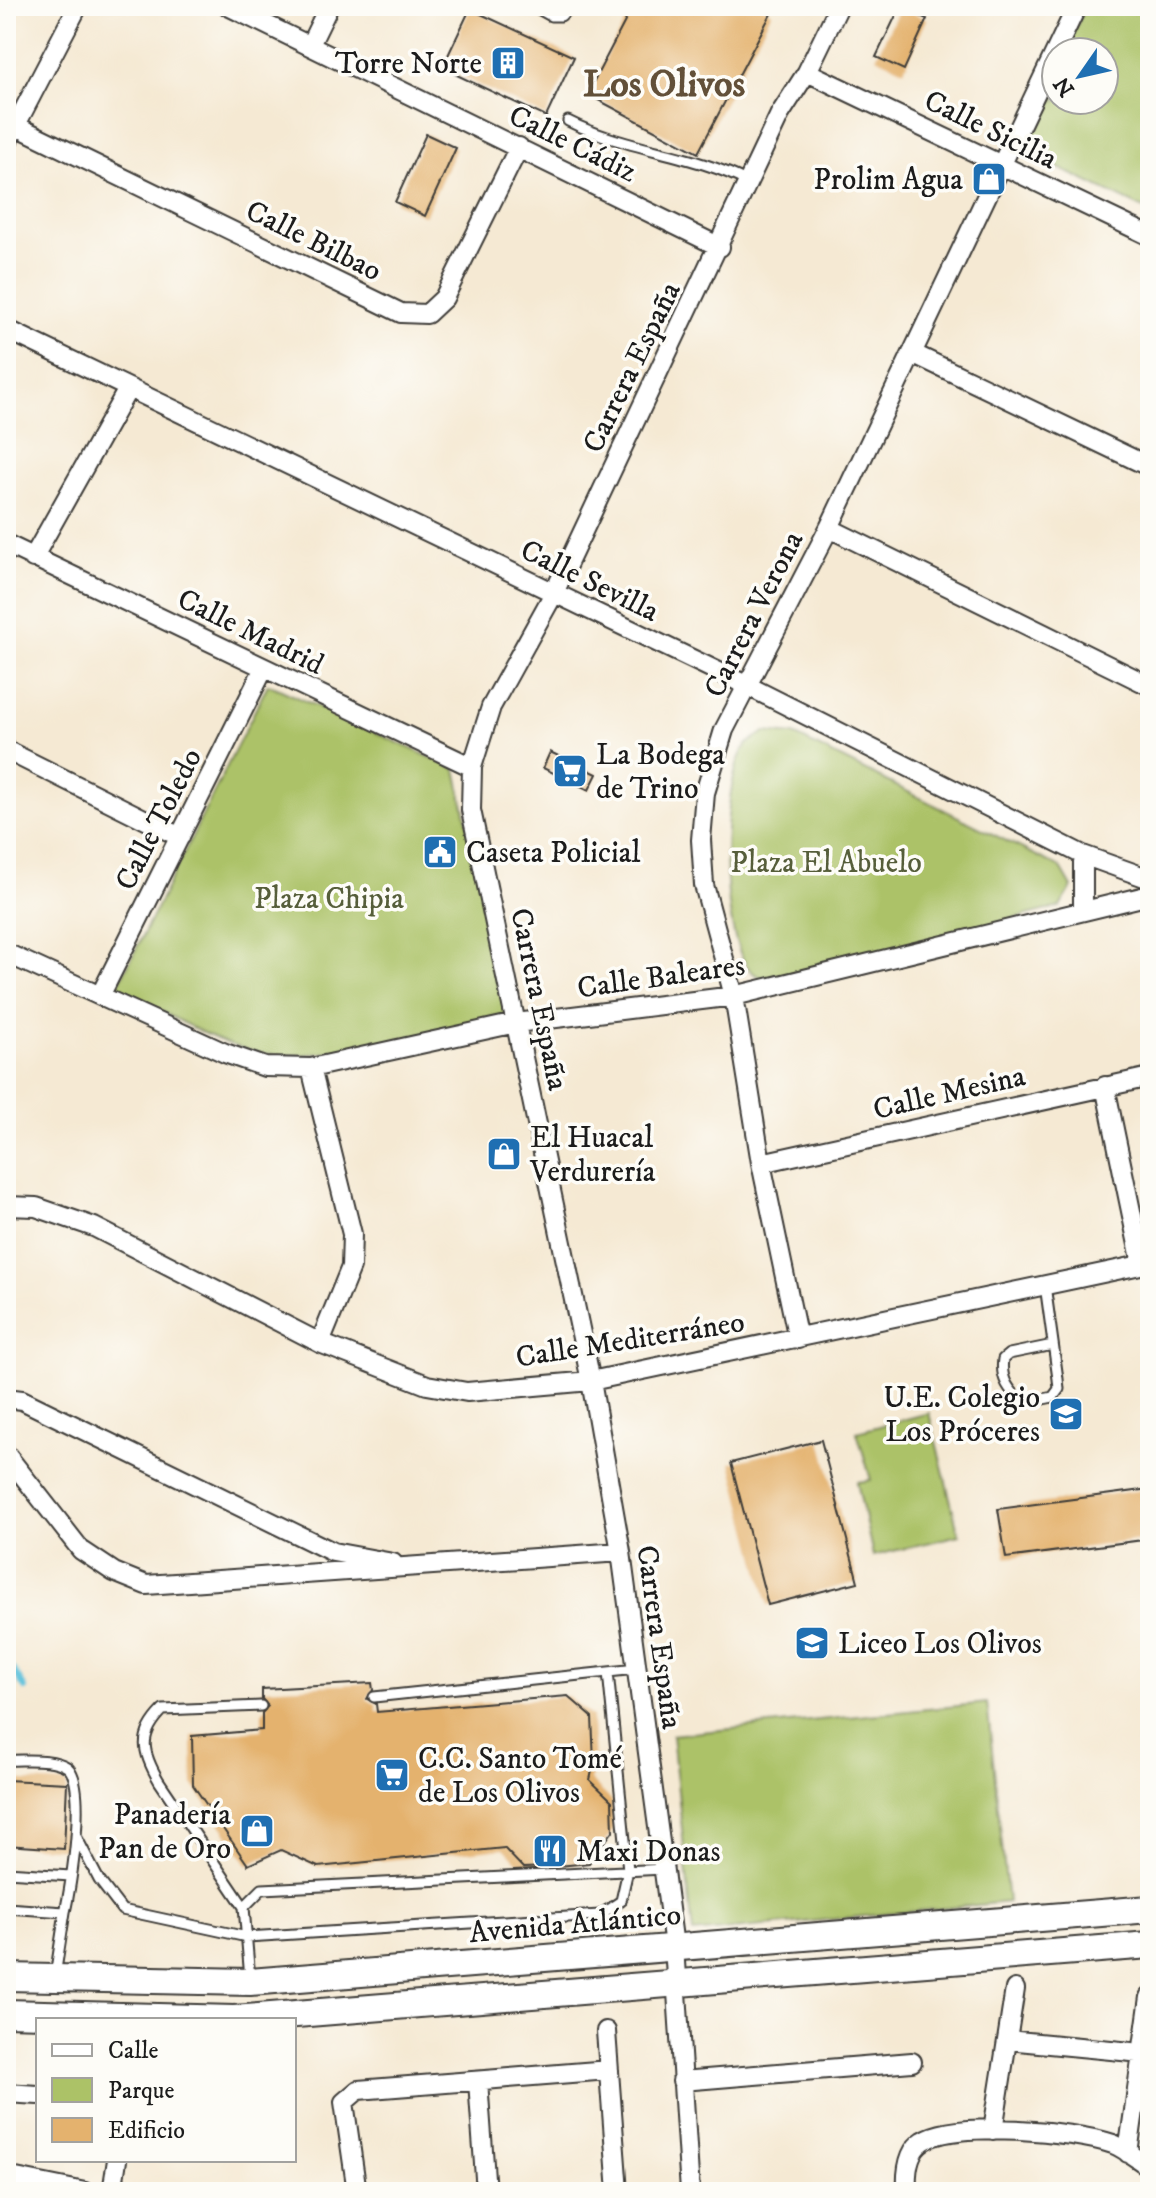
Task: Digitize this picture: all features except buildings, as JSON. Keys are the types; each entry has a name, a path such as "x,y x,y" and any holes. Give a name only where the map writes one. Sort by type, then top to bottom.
{"main road":[{"name":"Avenida Atlántico","path":"6,1977 250,1982 1150,1909"},
{"path":"246,2018 1150,1945"},
{"path":"6,2013 196,2018"}],"street":[{"path":"6,144 10,123 78,6"},
{"name":"Calle Cádiz","path":"228,6 720,247"},
{"path":"310,45 329,6"},
{"name":"Carrera España","path":"690,2192 674,1946 621,1552 591,1381 471,810 472,767 491,707 553,595 720,247 780,114 807,72 839,6"},
{"name":"Carrera Verona","path":"798,1339 761,1163 734,996 704,885 701,840 705,793 724,730 829,528 1077,6"},
{"name":"Calle Sicilia","path":"807,72 1150,236"},
{"name":"Calle Bilbao","path":"10,123 401,313 427,314 444,298 519,147"},
{"name":"Calle Sevilla","path":"6,329 553,595 746,685 1083,855 1150,879"},
{"path":"912,353 1150,467"},
{"path":"33,558 128,389"},
{"path":"829,528 1150,686"},
{"name":"Calle Madrid","path":"6,544 472,767"},
{"name":"Calle Toledo","path":"101,994 264,668"},
{"path":"6,750 180,837"},
{"path":"1083,855 1083,911"},
{"name":"Calle Baleares","path":"6,953 225,1053 265,1067 311,1068 516,1023 734,996 1150,895"},
{"path":"311,1068 352,1234 351,1267 320,1343"},
{"name":"Calle Mesina","path":"761,1163 1150,1077"},
{"path":"1105,1086 1146,1263"},
{"name":"Calle Mediterráneo","path":"6,1206 36,1207 94,1227 320,1343 427,1385 467,1392 591,1381 1146,1263"},
{"path":"6,1398 22,1400 126,1448 333,1552 419,1569"},
{"path":"6,1454 81,1550 114,1572 146,1585 419,1569 621,1552"},
{"path":"993,2130 1015,1989"},
{"path":"1128,2153 1150,1997"},
{"path":"606,2031 618,2192"},
{"path":"1007,2040 1142,2053"},
{"path":"682,2081 912,2062"},
{"path":"357,2192 344,2102 358,2090 609,2070"},
{"path":"478,2081 486,2192"},
{"path":"6,2093 36,2095"},
{"path":"907,2192 906,2175 915,2148 924,2139 949,2132 993,2130 1068,2134 1116,2145 1150,2167"},
{"path":"112,2192 117,2162"},
{"path":"6,2176 85,2192"}],"lane":[{"path":"533,6 551,16 561,16 570,6"},
{"path":"568,121 686,160 714,165 748,182"},
{"path":"1045,1285 1059,1389 1053,1397 1024,1403 1009,1391 1001,1369 1003,1359 1009,1354 1053,1345"},
{"path":"374,1697 637,1669"},
{"path":"76,1836 99,1880 122,1910 247,1937 600,1915 621,1901 628,1870 608,1672"},
{"path":"250,1982 244,1907 159,1781 147,1761 144,1741 149,1723 163,1710 261,1706"},
{"path":"6,1760 57,1763 70,1768 77,1782 76,1836 55,1980"},
{"path":"244,1907 262,1889 664,1869"},
{"path":"6,1872 71,1876"},
{"path":"6,1908 65,1912"}],"green space":[{"path":"1086,6 1150,6 1150,212 1017,148 1040,101 1040,116 1120,116 1120,36 1072,36"},
{"name":"Plaza Chipia","path":"268,684 456,769 507,1014 354,1049 293,1055 267,1054 210,1036 117,987"},
{"name":"Plaza El Abuelo","path":"765,732 794,735 1061,868 1072,887 1060,907 767,980 757,975 740,953 733,927 728,895 727,826 737,766 745,747"},
{"path":"929,1413 959,1535 873,1556 857,1482 871,1480 857,1432"},
{"path":"987,1703 1008,1902 693,1933 672,1735"}],"waterway":[{"path":"6,1659 25,1688"}],"place":[{"name":"Torre Norte","path":"508,63"},
{"name":"Prolim Agua","path":"989,179"},
{"name":"La Bodega de Trino","path":"570,771"},
{"name":"Caseta Policial","path":"440,852"},
{"name":"El Huacal Verdurería","path":"504,1154"},
{"name":"U.E. Colegio Los Próceres","path":"1066,1414"},
{"name":"Liceo Los Olivos","path":"812,1643"},
{"name":"C.C. Santo Tomé de Los Olivos","path":"392,1775"},
{"name":"Panadería Pan de Oro","path":"257,1831"},
{"name":"Maxi Donas","path":"550,1851"}],"district":[{"name":"Los Olivos","path":"664,83"}]}
